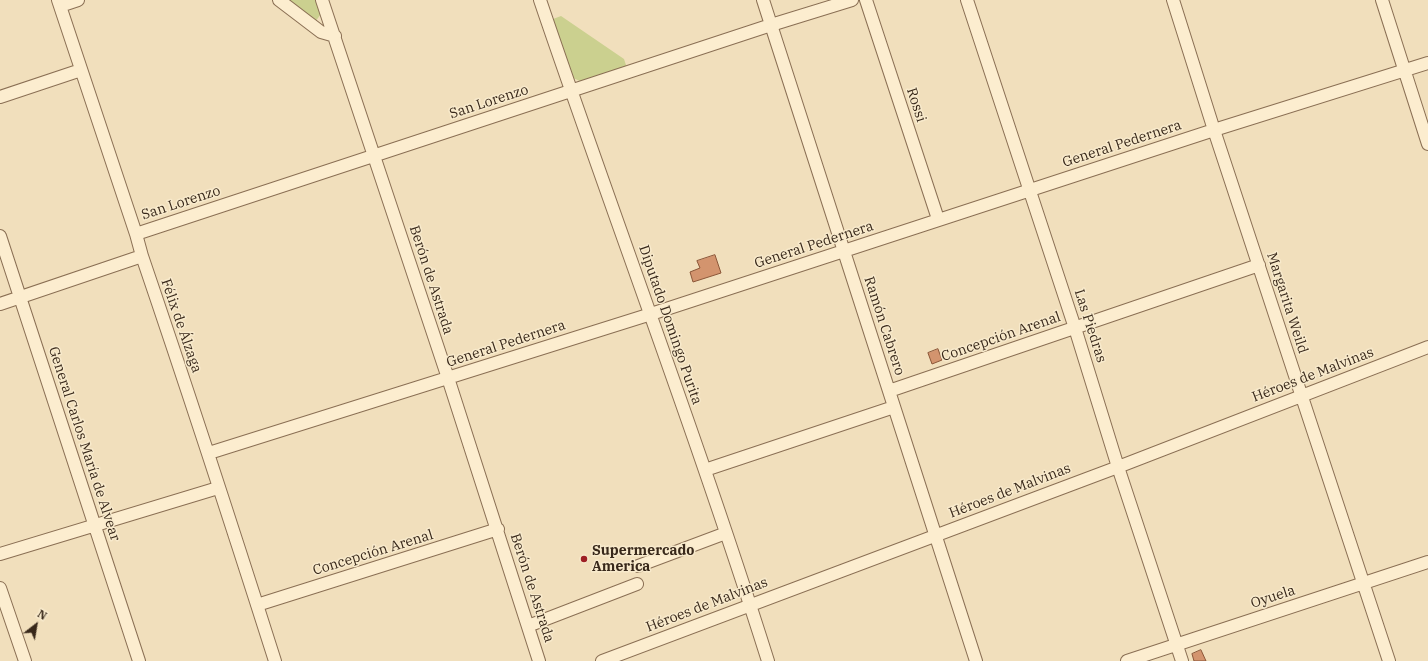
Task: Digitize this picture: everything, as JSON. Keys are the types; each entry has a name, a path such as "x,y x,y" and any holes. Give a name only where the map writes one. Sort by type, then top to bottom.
{"street":[{"path":"59,3 78,0"},
{"path":"279,0 321,32 335,36"},
{"name":"Berón de Astrada","path":"322,0 498,529 539,661"},
{"name":"Diputado Domingo Purita","path":"540,0 705,470 768,661"},
{"name":"Ramón Cabrero","path":"763,0 976,661"},
{"name":"San Lorenzo","path":"136,234 771,25 852,0"},
{"name":"Rossi","path":"866,0 938,219"},
{"name":"Las Piedras","path":"967,0 1075,328 1118,467 1182,661"},
{"name":"Margarita Weild","path":"1173,0 1214,130 1389,661"},
{"path":"1382,0 1428,144"},
{"name":"Félix de Álzaga","path":"59,3 142,256 209,453 218,488 275,661"},
{"name":"General Pedernera","path":"209,453 651,314 938,219 1428,63"},
{"path":"0,97 81,70"},
{"name":"General Carlos María de Alvear","path":"0,236 139,661"},
{"path":"0,304 142,256"},
{"name":"Concepción Arenal","path":"889,391 1259,265"},
{"name":"Héroes de Malvinas","path":"602,661 1118,467 1428,347"},
{"path":"705,470 894,407"},
{"path":"0,554 218,488"},
{"name":"Concepción Arenal","path":"257,605 498,529"},
{"path":"638,566 726,533"},
{"name":"Oyuela","path":"1127,661 1428,562"},
{"path":"528,626 637,584"},
{"path":"0,588 25,661"}],"green space":[{"path":"288,0 316,0 321,14 315,22"},
{"path":"561,16 624,59 627,68 582,82 573,78 553,19"}],"building":[{"path":"715,255 721,273 693,282 690,272 700,268 697,261"},
{"path":"938,349 942,360 932,364 928,353"},
{"path":"1201,650 1206,661 1194,661 1192,654"}],"place":[{"name":"Supermercado America","path":"584,559"}]}
